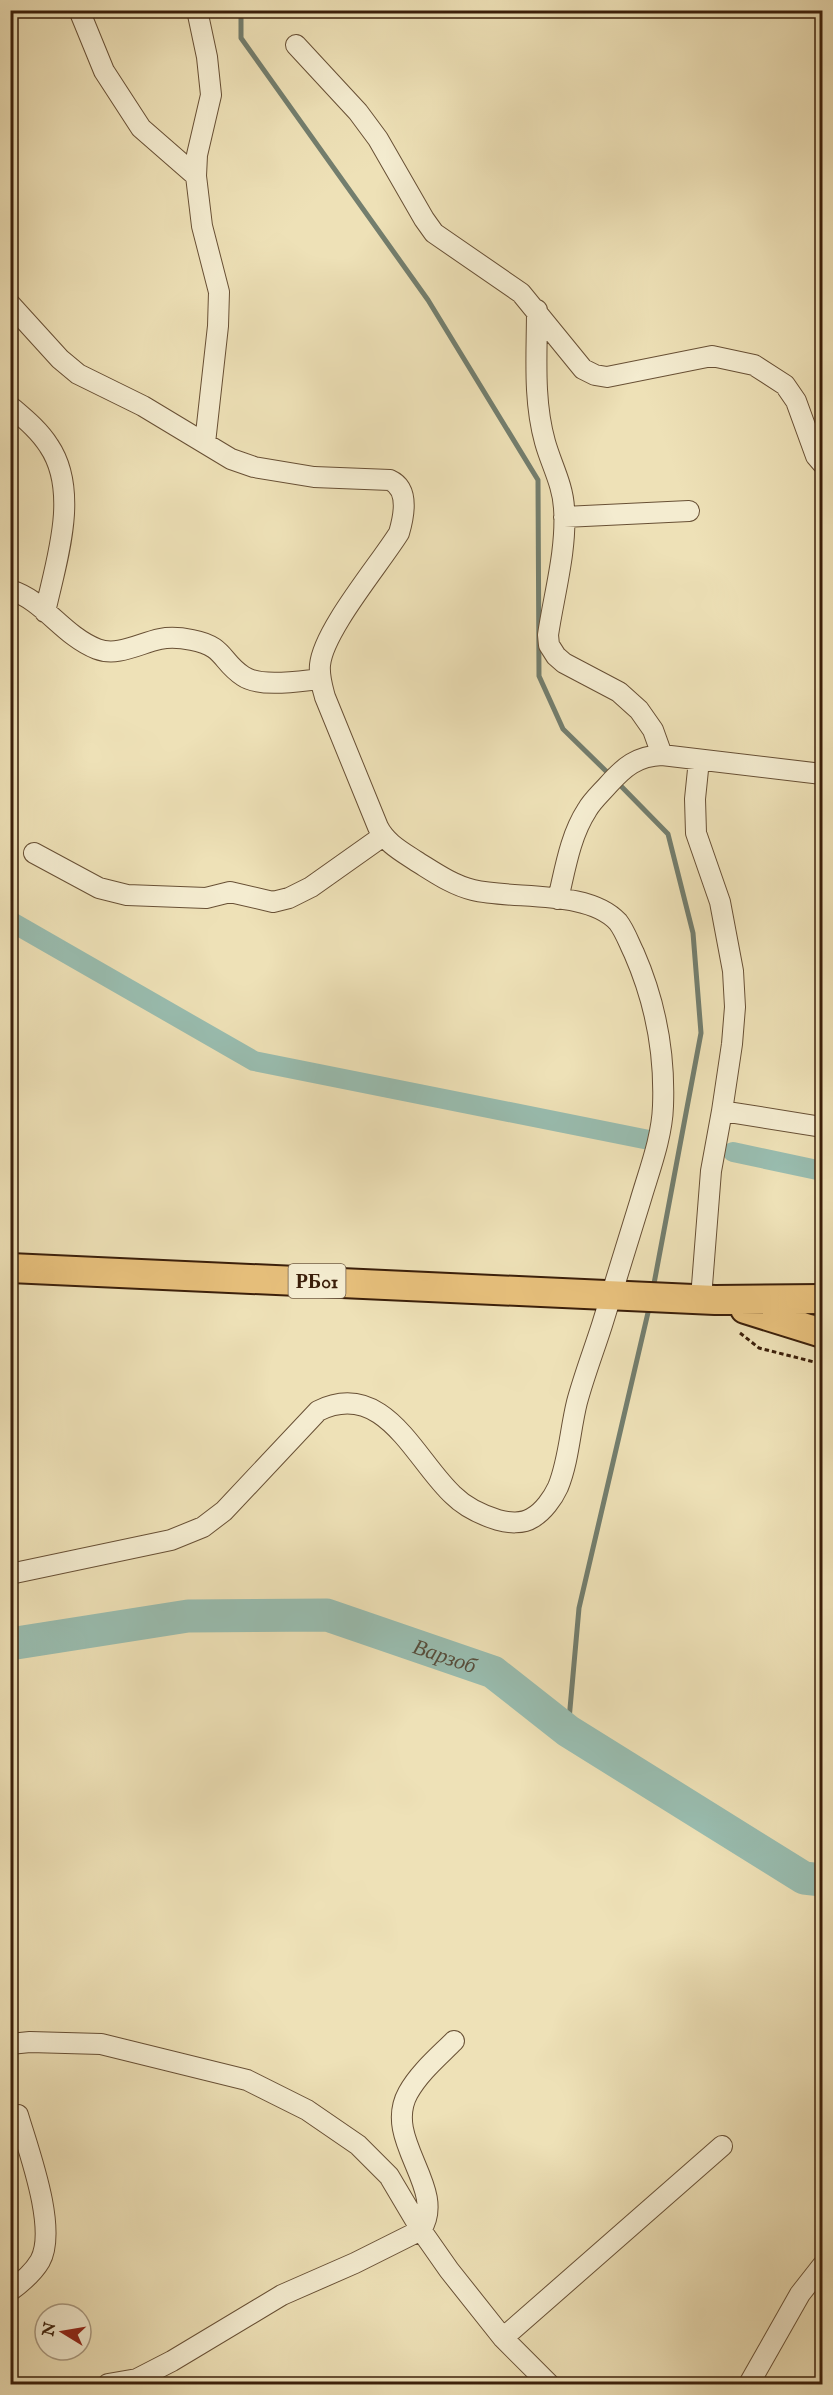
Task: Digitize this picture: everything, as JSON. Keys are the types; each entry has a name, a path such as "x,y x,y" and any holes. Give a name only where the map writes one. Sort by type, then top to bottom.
{"highway":[{"name":"РБ01","path":"10,1268 700,1298 822,1299"},
{"name":"РБ01","path":"700,1298 822,1333"}],"street":[{"path":"79,10 104,71 141,129 196,176"},
{"path":"196,10 207,57 211,95 197,155 196,176 202,226 219,292 218,326 205,443"},
{"path":"296,45 358,112 378,139 434,234 521,293 583,369 595,375 607,377 712,356 754,365 785,385 796,401 816,456 822,463"},
{"path":"10,304 60,359 78,374 143,406 231,459 254,467 314,477 390,480 397,483 402,490 403,520 399,533 333,628 321,658 320,679 382,837 441,877 470,890 501,895 558,899 592,906 607,913 620,924 642,976 655,1017 663,1067 660,1127 617,1294 577,1403 560,1480 547,1504 532,1519 505,1522 469,1507 452,1494 401,1431 384,1417 367,1408 339,1403 318,1411 224,1511 203,1527 171,1540 10,1574"},
{"path":"537,310 537,396 544,442 561,490 564,517 564,534 548,635 552,652 564,663 619,692 639,710 653,730 662,755"},
{"path":"10,325 31,328"},
{"path":"10,406 36,429 49,445 56,458 63,481 62,534 45,612"},
{"path":"564,517 689,511"},
{"path":"10,590 22,594 68,632 104,650 111,652 127,649 163,638 193,640 220,651 240,675 250,680 261,682 320,679"},
{"path":"558,899 575,832 587,810 621,770 646,755 822,774"},
{"path":"699,760 695,799 696,833 720,902 733,971 735,1007 732,1044 711,1171 700,1298"},
{"path":"34,853 99,888 127,895 206,898 230,892 273,902 311,887 382,837"},
{"path":"722,1111 822,1127"},
{"path":"108,2385 137,2379 172,2361 282,2295 355,2263 421,2230 426,2223 428,2211 426,2199 405,2141 401,2112 407,2094 421,2074 454,2041"},
{"path":"10,2044 30,2042 101,2044 247,2080 307,2110 358,2145 389,2175 421,2230 449,2270 503,2338 549,2385"},
{"path":"10,2291 27,2277 40,2260 46,2232 33,2166 18,2115"},
{"path":"503,2338 722,2146"},
{"path":"749,2385 801,2294 822,2266"}],"waterway":[{"path":"241,10 241,38 428,300 538,480 539,676 563,729 610,775"},
{"path":"617,782 668,834 693,933 701,1033 653,1289"},
{"path":"10,921 254,1061 654,1141"},
{"path":"733,1152 822,1171"},
{"path":"568,1731 579,1608 650,1304"},
{"name":"Варзоб","path":"10,1644 188,1616 327,1615 493,1672 568,1731 804,1878 822,1880"}]}
